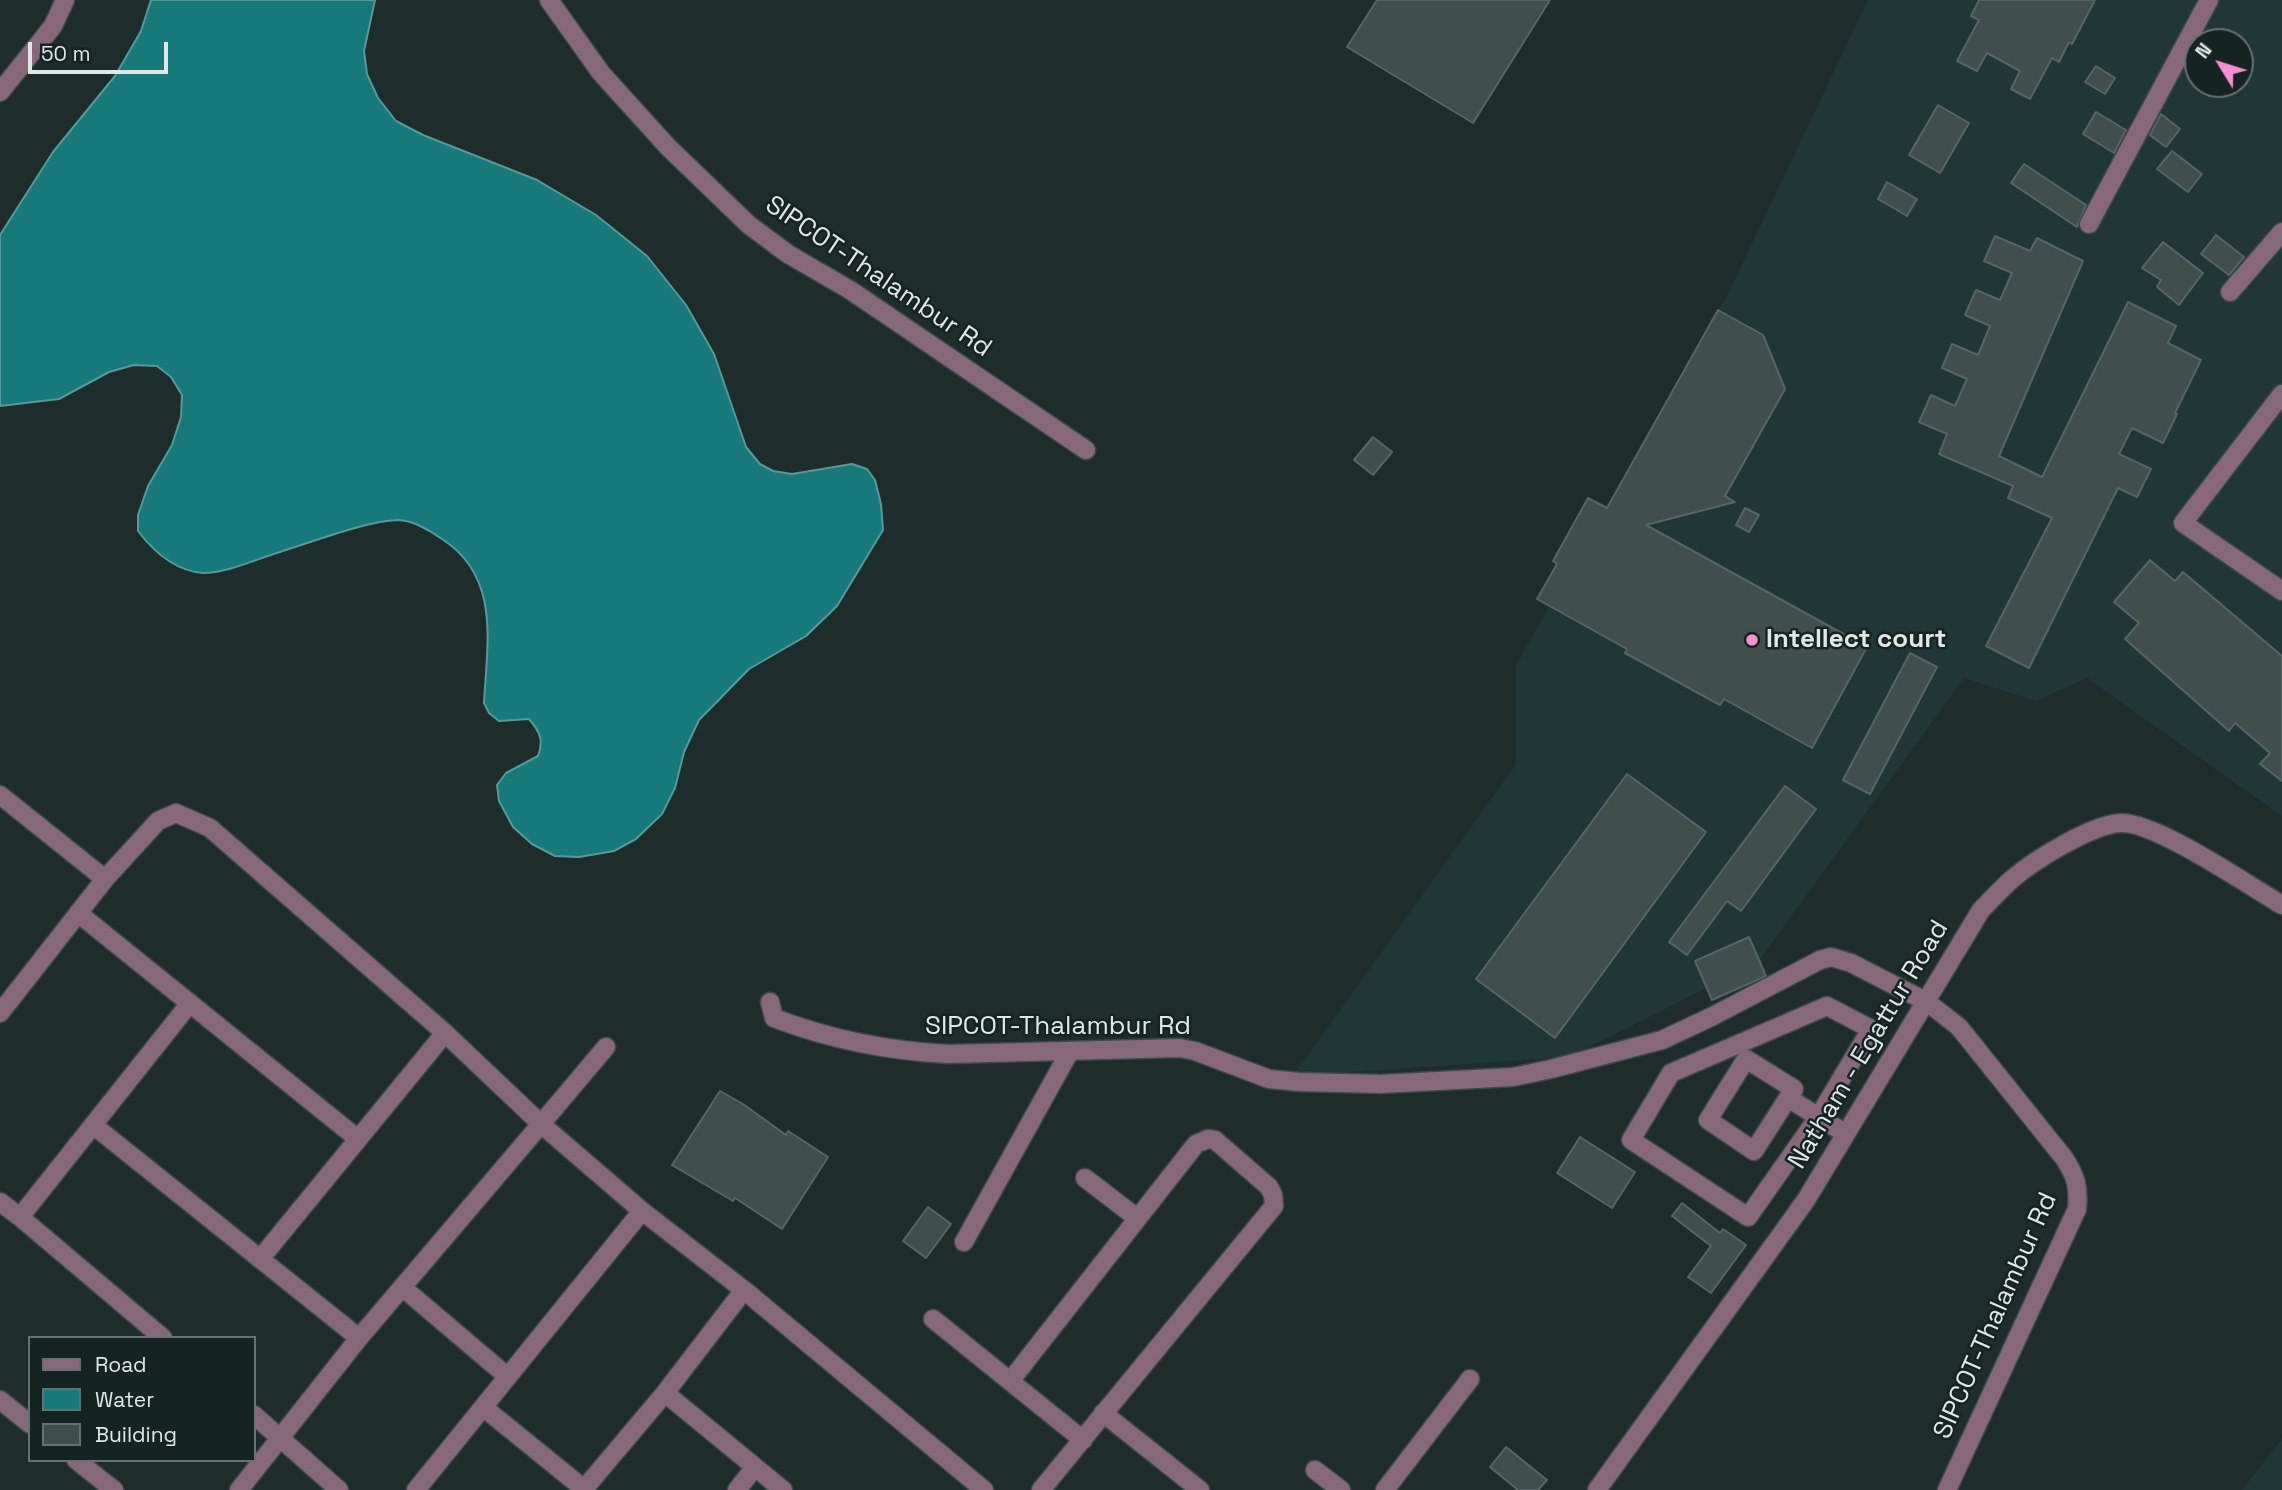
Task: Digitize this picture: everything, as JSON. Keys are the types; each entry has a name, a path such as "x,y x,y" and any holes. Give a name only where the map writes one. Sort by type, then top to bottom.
{"street":[{"path":"0,92 53,26 65,0"},
{"name":"SIPCOT-Thalambur Rd","path":"549,0 601,73 668,147 750,225 788,254 850,290 1086,450"},
{"path":"2089,224 2209,0"},
{"path":"2230,292 2282,232"},
{"path":"2282,394 2183,523 2282,591"},
{"path":"0,795 106,879"},
{"path":"0,1013 78,913 158,821 176,813 210,828 445,1033 541,1124 642,1211 744,1290 984,1490"},
{"name":"Natham - Egattur Road","path":"1597,1490 1806,1200 1981,910 2013,878 2094,829 2121,823 2148,828 2282,905"},
{"path":"78,913 358,1139"},
{"name":"SIPCOT-Thalambur Rd","path":"769,1002 774,1018 797,1027 912,1052 948,1054 1180,1048 1195,1051 1269,1079 1299,1082 1420,1083 1513,1077 1662,1040 1820,960 1831,957 1850,963 1927,1002 1959,1027 2064,1158 2073,1171 2079,1191 2077,1209 1947,1490"},
{"path":"20,1217 190,1003"},
{"path":"1827,1006 1871,1029 1819,1116 1748,1217 1631,1140 1671,1073 1827,1006"},
{"path":"260,1259 445,1033"},
{"path":"239,1490 359,1338 606,1047"},
{"path":"964,1242 1070,1051"},
{"path":"1746,1059 1794,1089 1788,1098 1754,1151 1708,1120 1746,1059"},
{"path":"1788,1098 1846,1133"},
{"path":"93,1125 359,1338"},
{"path":"1011,1380 1196,1144 1208,1139 1214,1140 1269,1187 1274,1206 1041,1490"},
{"path":"1085,1178 1137,1218"},
{"path":"0,1202 161,1336"},
{"path":"416,1490 642,1211"},
{"path":"402,1287 508,1377"},
{"path":"483,1407 584,1489 665,1392 744,1290"},
{"path":"933,1319 1083,1440"},
{"path":"1385,1490 1469,1379"},
{"path":"665,1392 783,1490"},
{"path":"0,1400 28,1422"},
{"path":"1103,1413 1199,1490"},
{"path":"256,1417 339,1490"},
{"path":"79,1462 114,1490"},
{"path":"737,1490 755,1467"},
{"path":"1315,1470 1341,1490"}],"shaded area":[{"path":"1868,0 2282,0 2282,816 2087,678 2036,701 1964,678 1758,962 1569,1057 1293,1076 1516,764 1516,665 1729,292"},
{"path":"2282,1439 2282,1490 2242,1490"}],"water":[{"path":"151,0 375,0 364,51 367,74 378,98 396,121 423,135 537,180 596,215 647,256 686,305 714,354 746,447 760,464 773,471 792,474 852,464 867,469 875,480 881,504 883,530 837,606 806,636 749,669 699,720 684,752 675,788 662,814 636,839 614,851 579,857 555,856 532,844 513,827 499,801 497,785 506,773 538,756 540,736 529,719 499,721 489,713 484,703 488,635 482,592 474,572 461,554 438,536 409,522 385,521 232,568 203,573 183,569 166,559 138,531 138,515 148,486 172,445 181,417 182,395 171,377 157,366 134,365 109,372 59,399 0,406 0,235 53,152 115,76 141,31"}],"building":[{"path":"1377,0 1550,0 1473,123 1347,47"},
{"path":"1979,0 2095,0 2072,44 2069,42 2059,62 2052,58 2030,99 2011,89 2020,71 1987,53 1977,71 1957,61 1979,20 1971,16"},
{"path":"2096,66 2115,78 2105,94 2085,82"},
{"path":"1938,105 1969,123 1940,173 1909,155"},
{"path":"2096,112 2126,130 2114,153 2083,134"},
{"path":"2161,114 2180,129 2166,147 2150,135"},
{"path":"2172,151 2202,174 2188,192 2157,169"},
{"path":"2024,164 2086,205 2077,227 2011,183"},
{"path":"1887,182 1917,199 1907,216 1878,199"},
{"path":"2216,235 2244,257 2229,275 2201,254"},
{"path":"1995,236 2030,251 2037,238 2083,261 1999,456 2042,477 2128,302 2176,326 2168,343 2201,360 2163,443 2132,428 2119,454 2151,469 2137,497 2118,488 2029,668 1986,646 2052,518 2008,498 2013,486 1939,454 1947,434 1919,422 1931,395 1955,406 1967,379 1942,368 1952,344 1978,355 1990,326 1965,315 1976,290 2000,300 2012,273 1984,261"},
{"path":"2163,242 2203,273 2179,305 2157,287 2161,280 2142,268"},
{"path":"1718,310 1763,335 1785,389 1725,496 1735,502 1646,525 1867,647 1812,748 1724,699 1720,705 1625,653 1627,649 1537,599 1557,564 1553,561 1588,498 1607,508"},
{"path":"1373,437 1392,452 1373,475 1354,460"},
{"path":"1745,508 1759,515 1749,532 1736,525"},
{"path":"2150,560 2175,581 2183,572 2282,656 2282,781 2260,764 2270,753 2235,723 2229,731 2125,639 2139,623 2114,602"},
{"path":"1910,653 1937,667 1870,794 1843,780"},
{"path":"1627,774 1706,832 1555,1038 1476,979"},
{"path":"1785,786 1816,809 1741,911 1727,901 1687,955 1669,942"},
{"path":"1749,937 1766,976 1712,1000 1695,961"},
{"path":"720,1091 786,1135 788,1131 828,1157 782,1229 735,1198 733,1201 672,1165"},
{"path":"1580,1137 1635,1172 1612,1208 1557,1173"},
{"path":"1682,1203 1720,1233 1723,1229 1746,1245 1711,1293 1688,1277 1711,1246 1672,1216"},
{"path":"928,1207 951,1224 926,1258 903,1241"},
{"path":"1506,1447 1547,1480 1538,1490 1518,1490 1490,1467"}],"place":[{"name":"Intellect court","path":"1752,640"}]}
